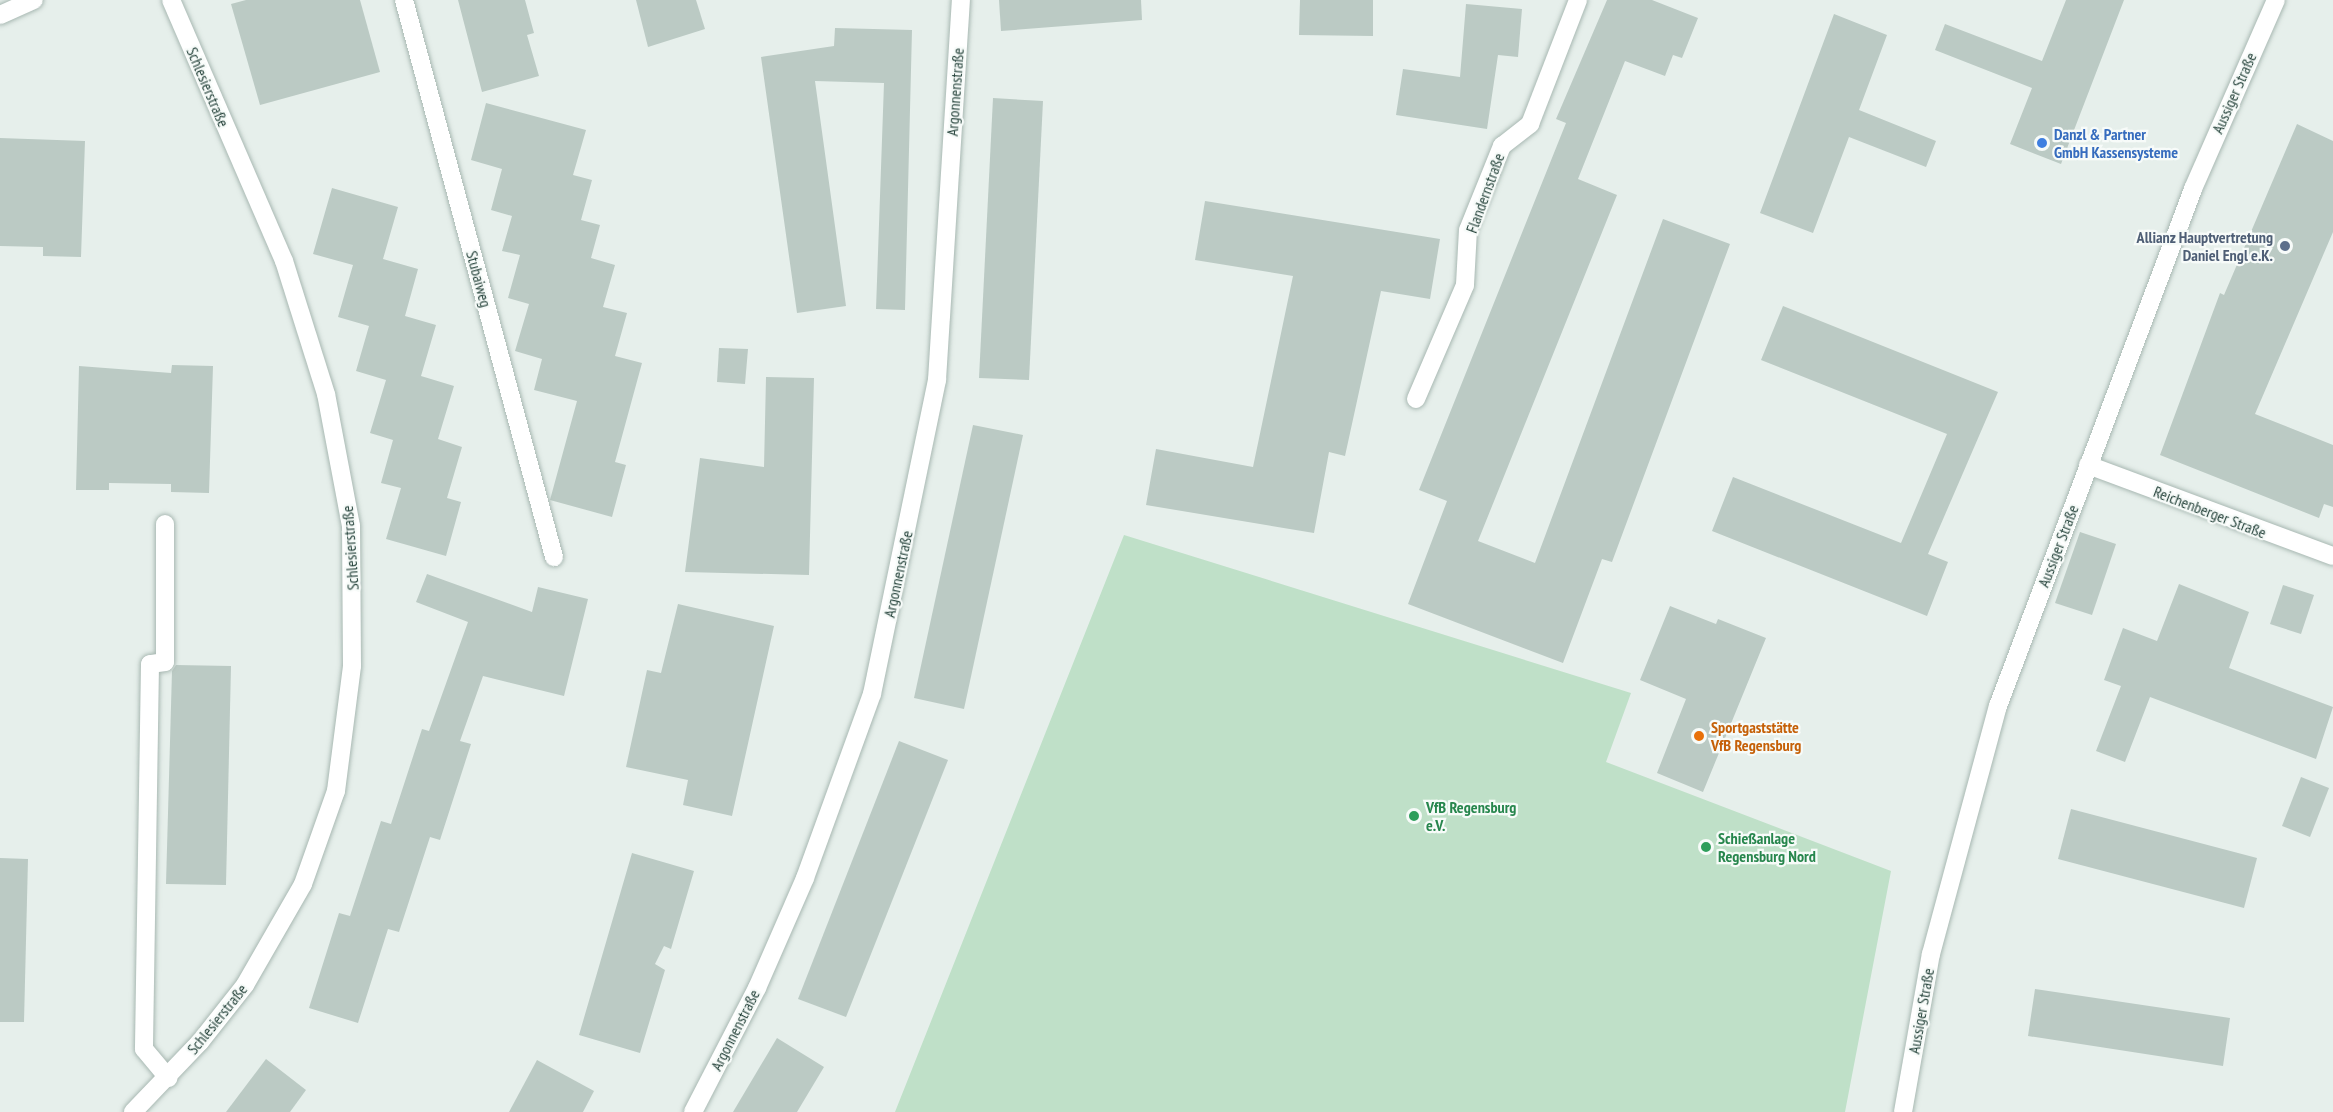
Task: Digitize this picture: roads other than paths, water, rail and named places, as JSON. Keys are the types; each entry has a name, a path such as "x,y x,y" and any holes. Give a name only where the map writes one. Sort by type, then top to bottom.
{"street":[{"path":"0,15 34,0"},
{"name":"Schlesierstraße","path":"133,1112 168,1078 245,985 303,884 336,791 352,666 354,585 351,526 326,394 284,261 171,0"},
{"name":"Stubaiweg","path":"404,0 554,557"},
{"name":"Argonnenstraße","path":"693,1112 757,988 805,878 872,694 937,380 961,0"},
{"name":"Flandernstraße","path":"1416,399 1465,285 1468,230 1502,146 1530,124 1578,0"},
{"name":"Aussiger Straße","path":"1904,1112 1931,954 1991,728 2193,189 2276,0"},
{"name":"Reichenberger Straße","path":"2088,465 2333,556"},
{"path":"165,524 165,662 150,664 144,1049 168,1078"}],"place":[{"name":"Danzl & Partner GmbH Kassensysteme","path":"2042,143"},
{"name":"Allianz Hauptvertretung Daniel Engl e.K.","path":"2285,246"},
{"name":"Sportgaststätte VfB Regensburg","path":"1699,736"},
{"name":"VfB Regensburg e.V.","path":"1414,816"},
{"name":"Schießanlage Regensburg Nord","path":"1706,847"}]}
